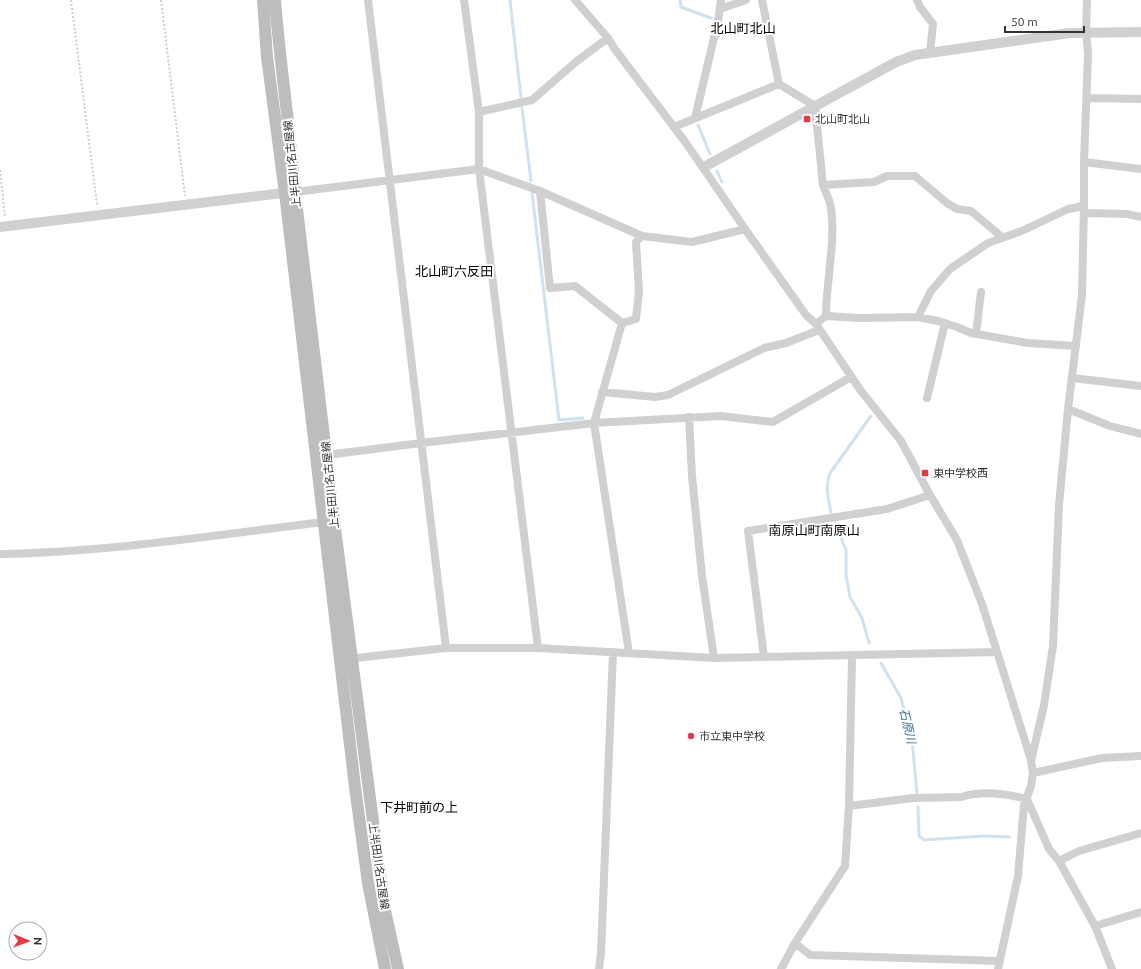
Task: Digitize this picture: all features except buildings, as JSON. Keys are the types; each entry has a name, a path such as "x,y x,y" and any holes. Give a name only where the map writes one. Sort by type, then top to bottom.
{"main road":[{"name":"上半田川名古屋線","path":"263,0 267,57 290,192 327,455 334,520 384,906 398,969"},
{"name":"上半田川名古屋線","path":"276,0 279,50 290,140 290,192 323,522 366,868 385,969"}],"street":[{"path":"368,0 446,648"},
{"path":"464,0 479,112 479,169 538,648"},
{"path":"575,0 608,38 704,167 745,229 806,315 818,327 861,391 901,441 930,495 957,540 982,604 1031,761 1033,773 1032,786 1024,805 1018,876 999,965 810,955 796,943"},
{"path":"696,118 718,21 720,4 746,0"},
{"path":"762,0 779,84 816,106"},
{"path":"917,0 920,7 933,24 930,53"},
{"path":"1031,761 1044,705 1053,646 1059,505 1068,409 1082,295 1084,162 1088,53 1086,32 1086,0"},
{"path":"704,167 896,62 915,55 1070,33 1141,32"},
{"path":"479,112 532,100 577,61 608,38"},
{"path":"674,127 779,84"},
{"path":"1087,98 1141,99"},
{"path":"602,392 655,397 668,395 764,348 786,343 818,327 826,316 826,298 832,232 830,203 823,185 816,106"},
{"path":"1084,162 1141,169"},
{"path":"3,227 479,169 540,191 642,236 692,242 745,229"},
{"path":"823,185 874,182 887,176 915,176 947,203 957,209 972,211 1002,237"},
{"path":"540,191 550,288 575,286 622,323"},
{"path":"918,317 931,291 950,269 988,243 1024,230 1068,209 1084,209 1141,217"},
{"path":"622,323 636,319 639,291 636,242 642,236"},
{"path":"976,334 981,292"},
{"path":"826,316 860,318 918,317 945,323 976,334 1028,343 1076,346"},
{"path":"622,323 594,423 629,653"},
{"path":"926,398 945,323"},
{"path":"327,455 594,423 721,416 773,422 851,377"},
{"path":"1072,378 1141,386"},
{"path":"1068,409 1110,426 1141,434"},
{"path":"689,417 692,476 698,538 714,658"},
{"path":"764,657 748,531 887,509 930,495"},
{"path":"0,554 46,553 138,545 323,522"},
{"path":"339,660 446,648 538,648 714,658 997,652"},
{"path":"599,969 601,953 613,652"},
{"path":"781,969 845,866 849,806 852,656"},
{"path":"1033,773 1102,758 1141,756"},
{"path":"849,806 913,798 961,797 967,795 1004,794 1027,798"},
{"path":"1027,798 1049,849 1059,862 1095,926 1112,969"},
{"path":"1059,862 1079,851 1141,833"},
{"path":"1095,926 1141,912"}],"path":[{"path":"72,0 98,215"},
{"path":"161,0 186,205"},
{"path":"0,170 3,227"}],"waterway":[{"path":"510,0 521,98"},
{"name":"石原川","path":"680,0 681,7 711,18"},
{"path":"522,108 531,181"},
{"name":"石原川","path":"698,125 710,154"},
{"name":"石原川","path":"717,171 722,182"},
{"path":"532,193 559,420 583,418"},
{"name":"石原川","path":"831,512 827,488 830,473 871,416"},
{"name":"石原川","path":"835,523 846,550 846,575 850,597 862,618 869,643"},
{"name":"石原川","path":"881,663 901,698 912,740 917,793"},
{"name":"石原川","path":"918,807 919,836 924,840 984,836 1010,837"}],"place":[{"name":"北山町北山","path":"807,119"},
{"name":"東中学校西","path":"925,473"},
{"name":"市立東中学校","path":"691,736"}],"district":[{"name":"北山町北山","path":"743,28"},
{"name":"北山町六反田","path":"454,271"},
{"name":"南原山町南原山","path":"814,530"},
{"name":"下井町前の上","path":"419,807"}]}
